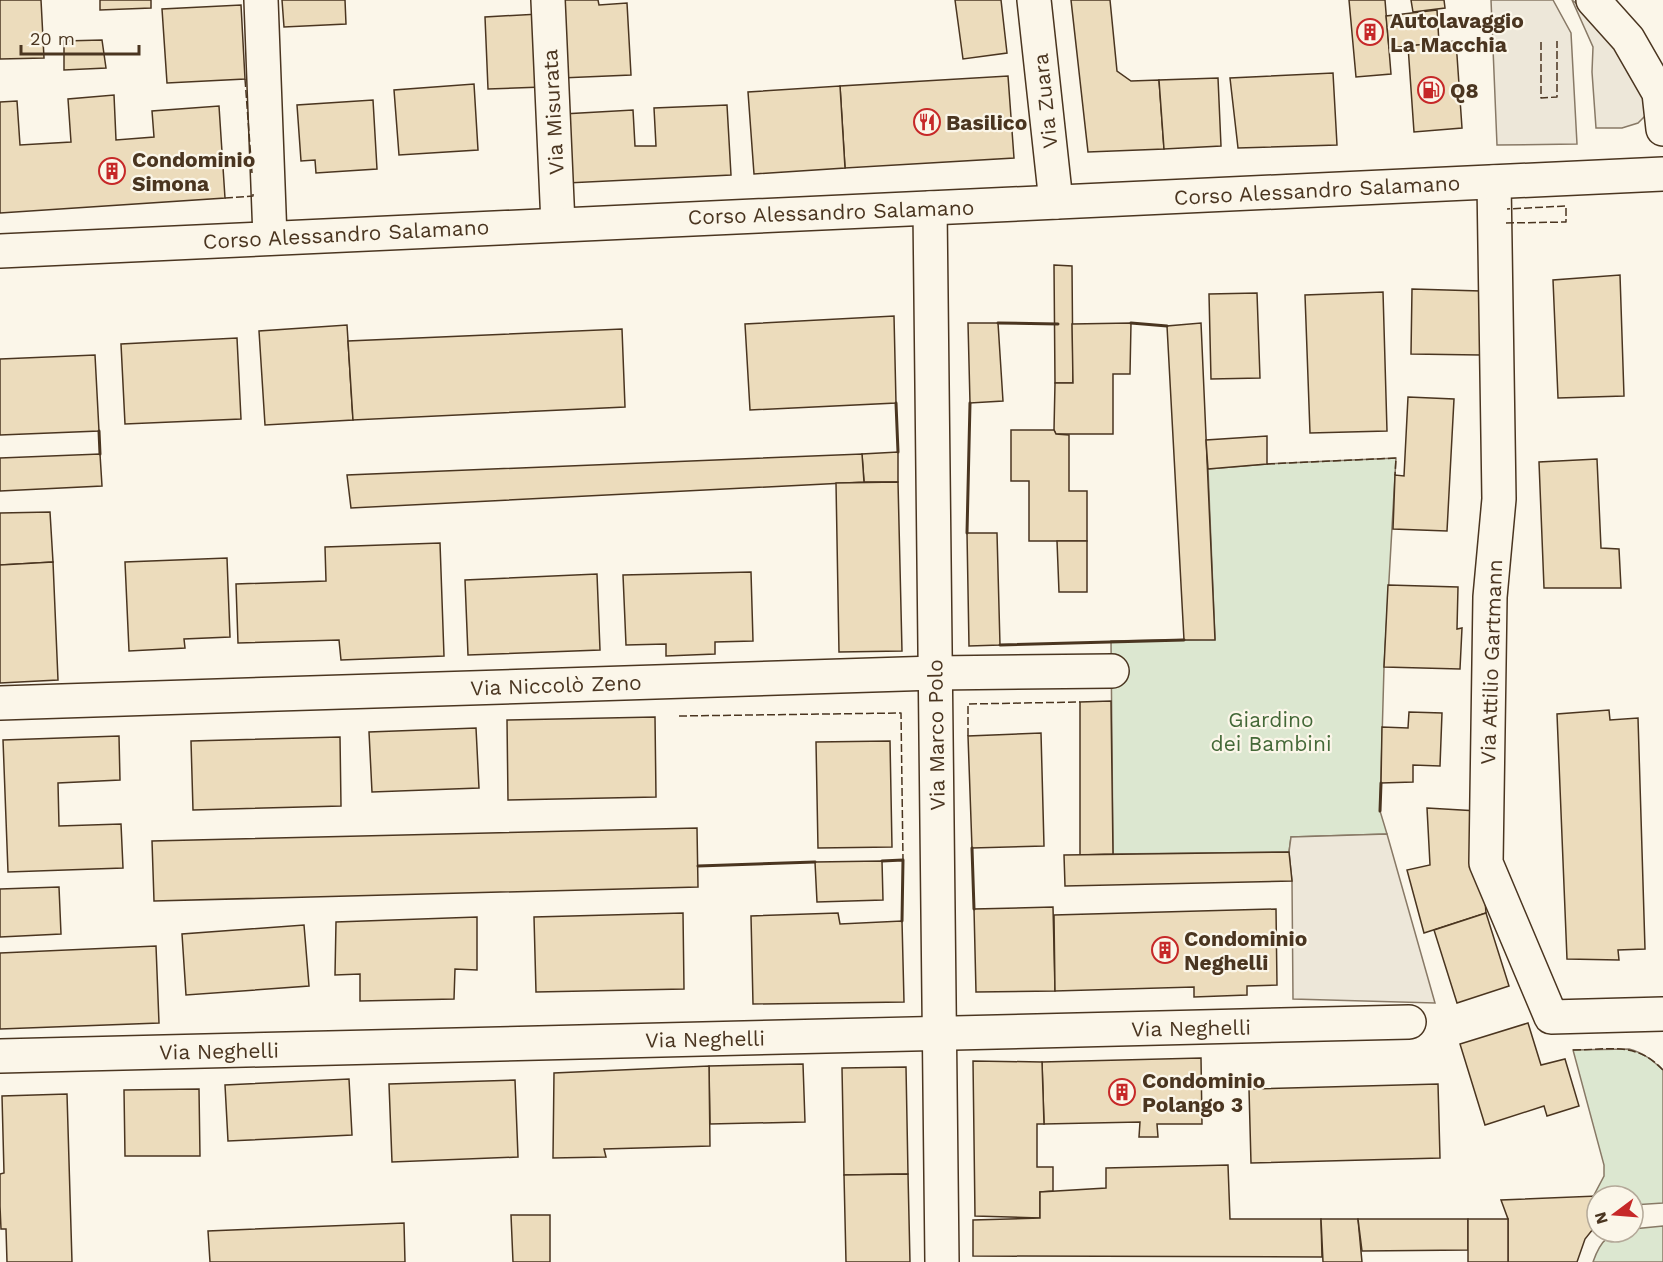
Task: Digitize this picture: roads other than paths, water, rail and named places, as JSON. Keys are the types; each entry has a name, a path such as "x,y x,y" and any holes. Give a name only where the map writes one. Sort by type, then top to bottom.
{"street":[{"path":"261,0 270,238"},
{"name":"Via Misurata","path":"548,0 558,224"},
{"name":"Via Zuara","path":"1034,0 1056,202"},
{"path":"1593,0 1628,39 1659,93 1663,129"},
{"name":"Corso Alessandro Salamano","path":"0,251 1663,174"},
{"name":"Via Attilio Gartmann","path":"1494,182 1500,488 1490,597 1486,863 1551,1017 1663,1014"},
{"name":"Via Marco Polo","path":"930,208 942,1262"},
{"name":"Via Niccolò Zeno","path":"0,703 935,673 1112,671"},
{"name":"Via Neghelli","path":"0,1056 1409,1022"}],"place":[{"name":"Autolavaggio La Macchia","path":"1370,32"},
{"name":"Q8","path":"1431,90"},
{"name":"Basilico","path":"927,122"},
{"name":"Condominio Simona","path":"112,171"},
{"name":"Condominio Neghelli","path":"1165,950"},
{"name":"Condominio Polango 3","path":"1122,1092"}],"park label":[{"name":"Giardino dei Bambini","path":"1271,731"}]}
